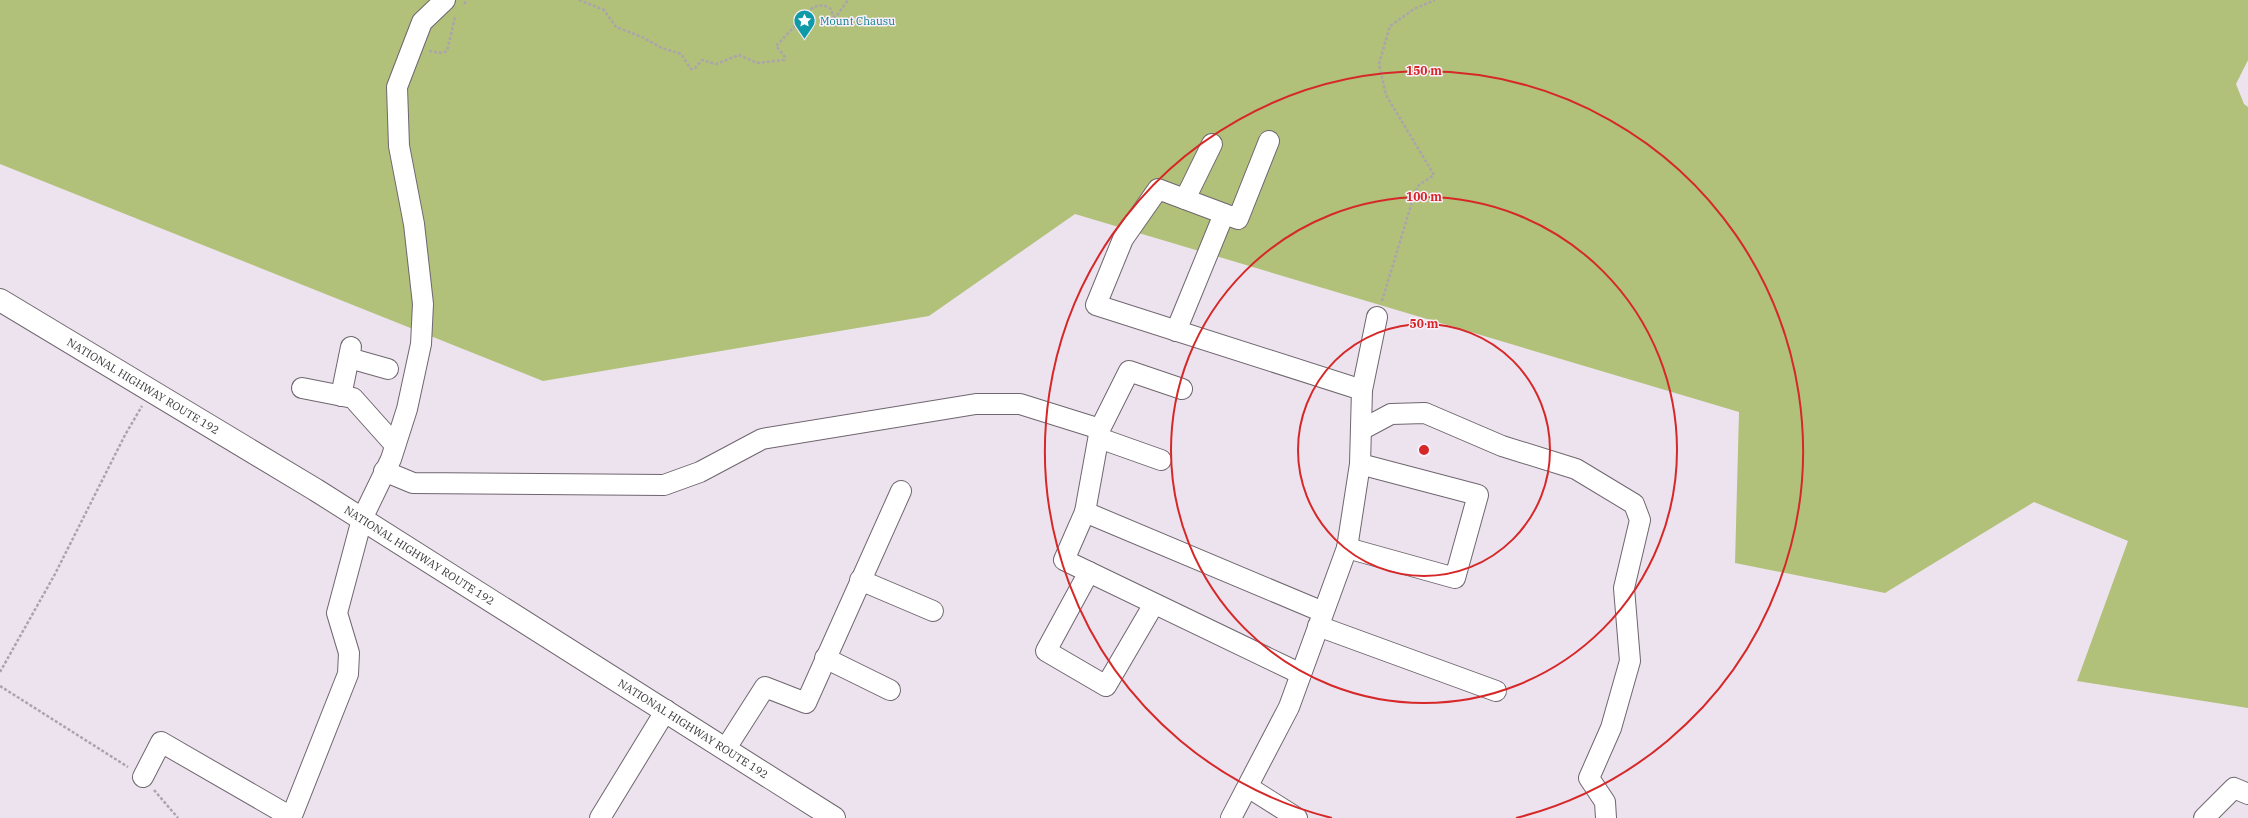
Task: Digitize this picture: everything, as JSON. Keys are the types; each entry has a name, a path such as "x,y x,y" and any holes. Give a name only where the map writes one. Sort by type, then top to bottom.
{"highway":[{"name":"NATIONAL HIGHWAY ROUTE 192","path":"0,300 362,519 726,748 834,818"}],"street":[{"path":"143,776 161,742 291,818 348,674 349,653 337,613 362,519 384,472 407,409 421,344 423,311 414,224 399,146 397,87 422,22 455,7"},
{"path":"1269,141 1238,219 1158,189 1123,239 1096,305 1362,390"},
{"path":"1185,199 1212,144"},
{"path":"1176,331 1224,214"},
{"path":"1231,818 1289,707 1347,548 1360,464 1362,390 1377,317"},
{"path":"341,396 350,352 388,369"},
{"path":"1182,389 1129,371 1099,434 1085,512 1064,560 1301,674"},
{"path":"302,388 352,398 395,445"},
{"path":"384,472 413,483 664,486 700,472 762,439 976,404 1020,404 1099,434 1161,460"},
{"path":"1361,430 1391,414 1426,413 1502,446 1576,469 1634,504 1640,520 1624,588 1630,661 1611,728 1589,778 1605,802 1606,818"},
{"path":"1347,548 1455,578 1478,495 1360,464"},
{"path":"726,748 765,687 806,703 901,491"},
{"path":"1085,512 1321,619 1496,690"},
{"path":"1089,572 1046,651 1106,686 1154,604"},
{"path":"860,580 933,611"},
{"path":"826,658 890,690"},
{"path":"600,818 666,710"},
{"path":"1248,787 1297,818"},
{"path":"2204,818 2234,788 2248,794"}],"path":[{"path":"413,45 434,54 442,54 447,51 455,7 467,0"},
{"path":"579,0 604,10 616,27 642,37 662,48 681,54 691,69 702,60 716,64 739,55 757,63 784,60 785,57 776,46 813,7 823,5 831,9 833,17 838,14 848,0"},
{"path":"1377,317 1415,192 1419,185 1434,175 1386,95 1379,64 1390,26 1414,9 1434,0"},
{"path":"0,672 55,574 125,434 151,391"},
{"path":"0,686 143,776 178,818"}],"green space":[{"path":"0,0 2248,0 2248,60 2236,84 2244,104 2248,107 2248,708 2077,681 2128,541 2034,502 1885,593 1735,563 1739,412 1075,214 929,316 543,381 0,164"}],"place":[{"name":"Mount Chausu","path":"804,40"}]}
